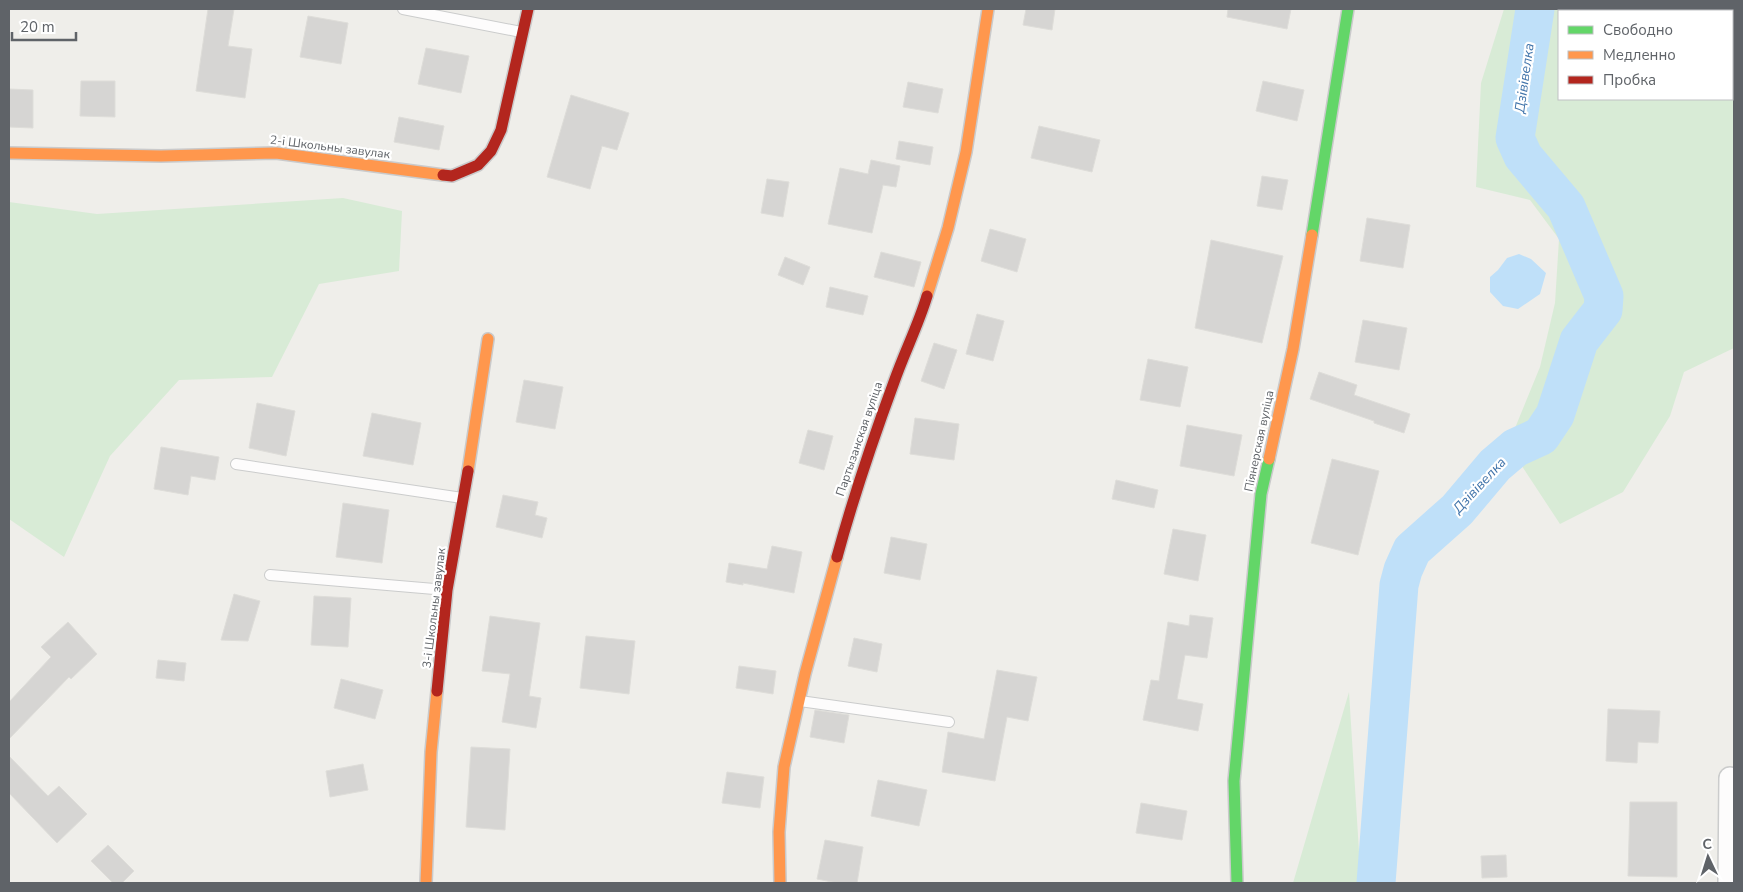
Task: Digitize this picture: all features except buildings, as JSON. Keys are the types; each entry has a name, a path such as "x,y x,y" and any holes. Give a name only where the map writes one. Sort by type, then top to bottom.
{"street":[{"name":"2-і Школьны завулак","path":"9,153 161,156 276,152 452,176 478,165 492,151 501,130 528,9"},
{"name":"Партызанская вуліца","path":"780,883 780,832 784,767 811,649 848,517 894,380 922,313 948,228 966,152 988,9"},
{"name":"Піянерская вуліца","path":"1237,883 1234,781 1261,494 1293,349 1348,9"},
{"name":"3-і Школьны завулак","path":"426,883 431,752 447,590 464,499 488,339"},
{"path":"1729,883 1730,778"}],"lane":[{"path":"403,9 522,33"},
{"path":"236,464 464,499"},
{"path":"270,575 447,590"},
{"path":"799,700 949,722"}],"green space":[{"path":"1504,9 1734,9 1734,348 1684,372 1670,416 1623,492 1560,524 1508,445 1540,367 1555,303 1559,239 1530,200 1476,187 1481,83"},
{"path":"343,198 402,211 399,271 319,284 272,377 179,380 110,456 64,557 9,519 9,202 97,214"},
{"path":"1349,692 1361,883 1293,883"}],"water":[{"path":"1519,254 1531,259 1546,273 1540,294 1518,309 1503,306 1490,292 1490,277 1507,258"},
{"path":"1412,550 1421,556 1412,579 1405,593 1387,610 1380,602 1382,587 1402,554"}],"waterway":[{"name":"Дзівівелка","path":"1376,883 1399,585 1403,570 1412,550 1457,510 1495,465 1515,448 1541,436 1555,415 1579,341 1603,310 1604,296 1566,207 1523,156 1515,138 1535,9"}],"traffic: fast":[{"path":"1312,235 1348,9"},
{"path":"1237,883 1234,781 1261,494 1269,459"}],"traffic: slow":[{"path":"927,296 948,228 966,152 988,9"},
{"path":"9,153 161,156 276,153 443,175"},
{"path":"1269,459 1293,349 1312,235"},
{"path":"468,471 488,339"},
{"path":"780,883 779,832 784,767 805,674 837,557"},
{"path":"426,883 431,752 437,691"}],"traffic: jam":[{"path":"443,175 452,176 478,165 491,151 501,130 528,9"},
{"path":"837,557 871,447 927,296"},
{"path":"437,691 447,590 468,471"}]}
